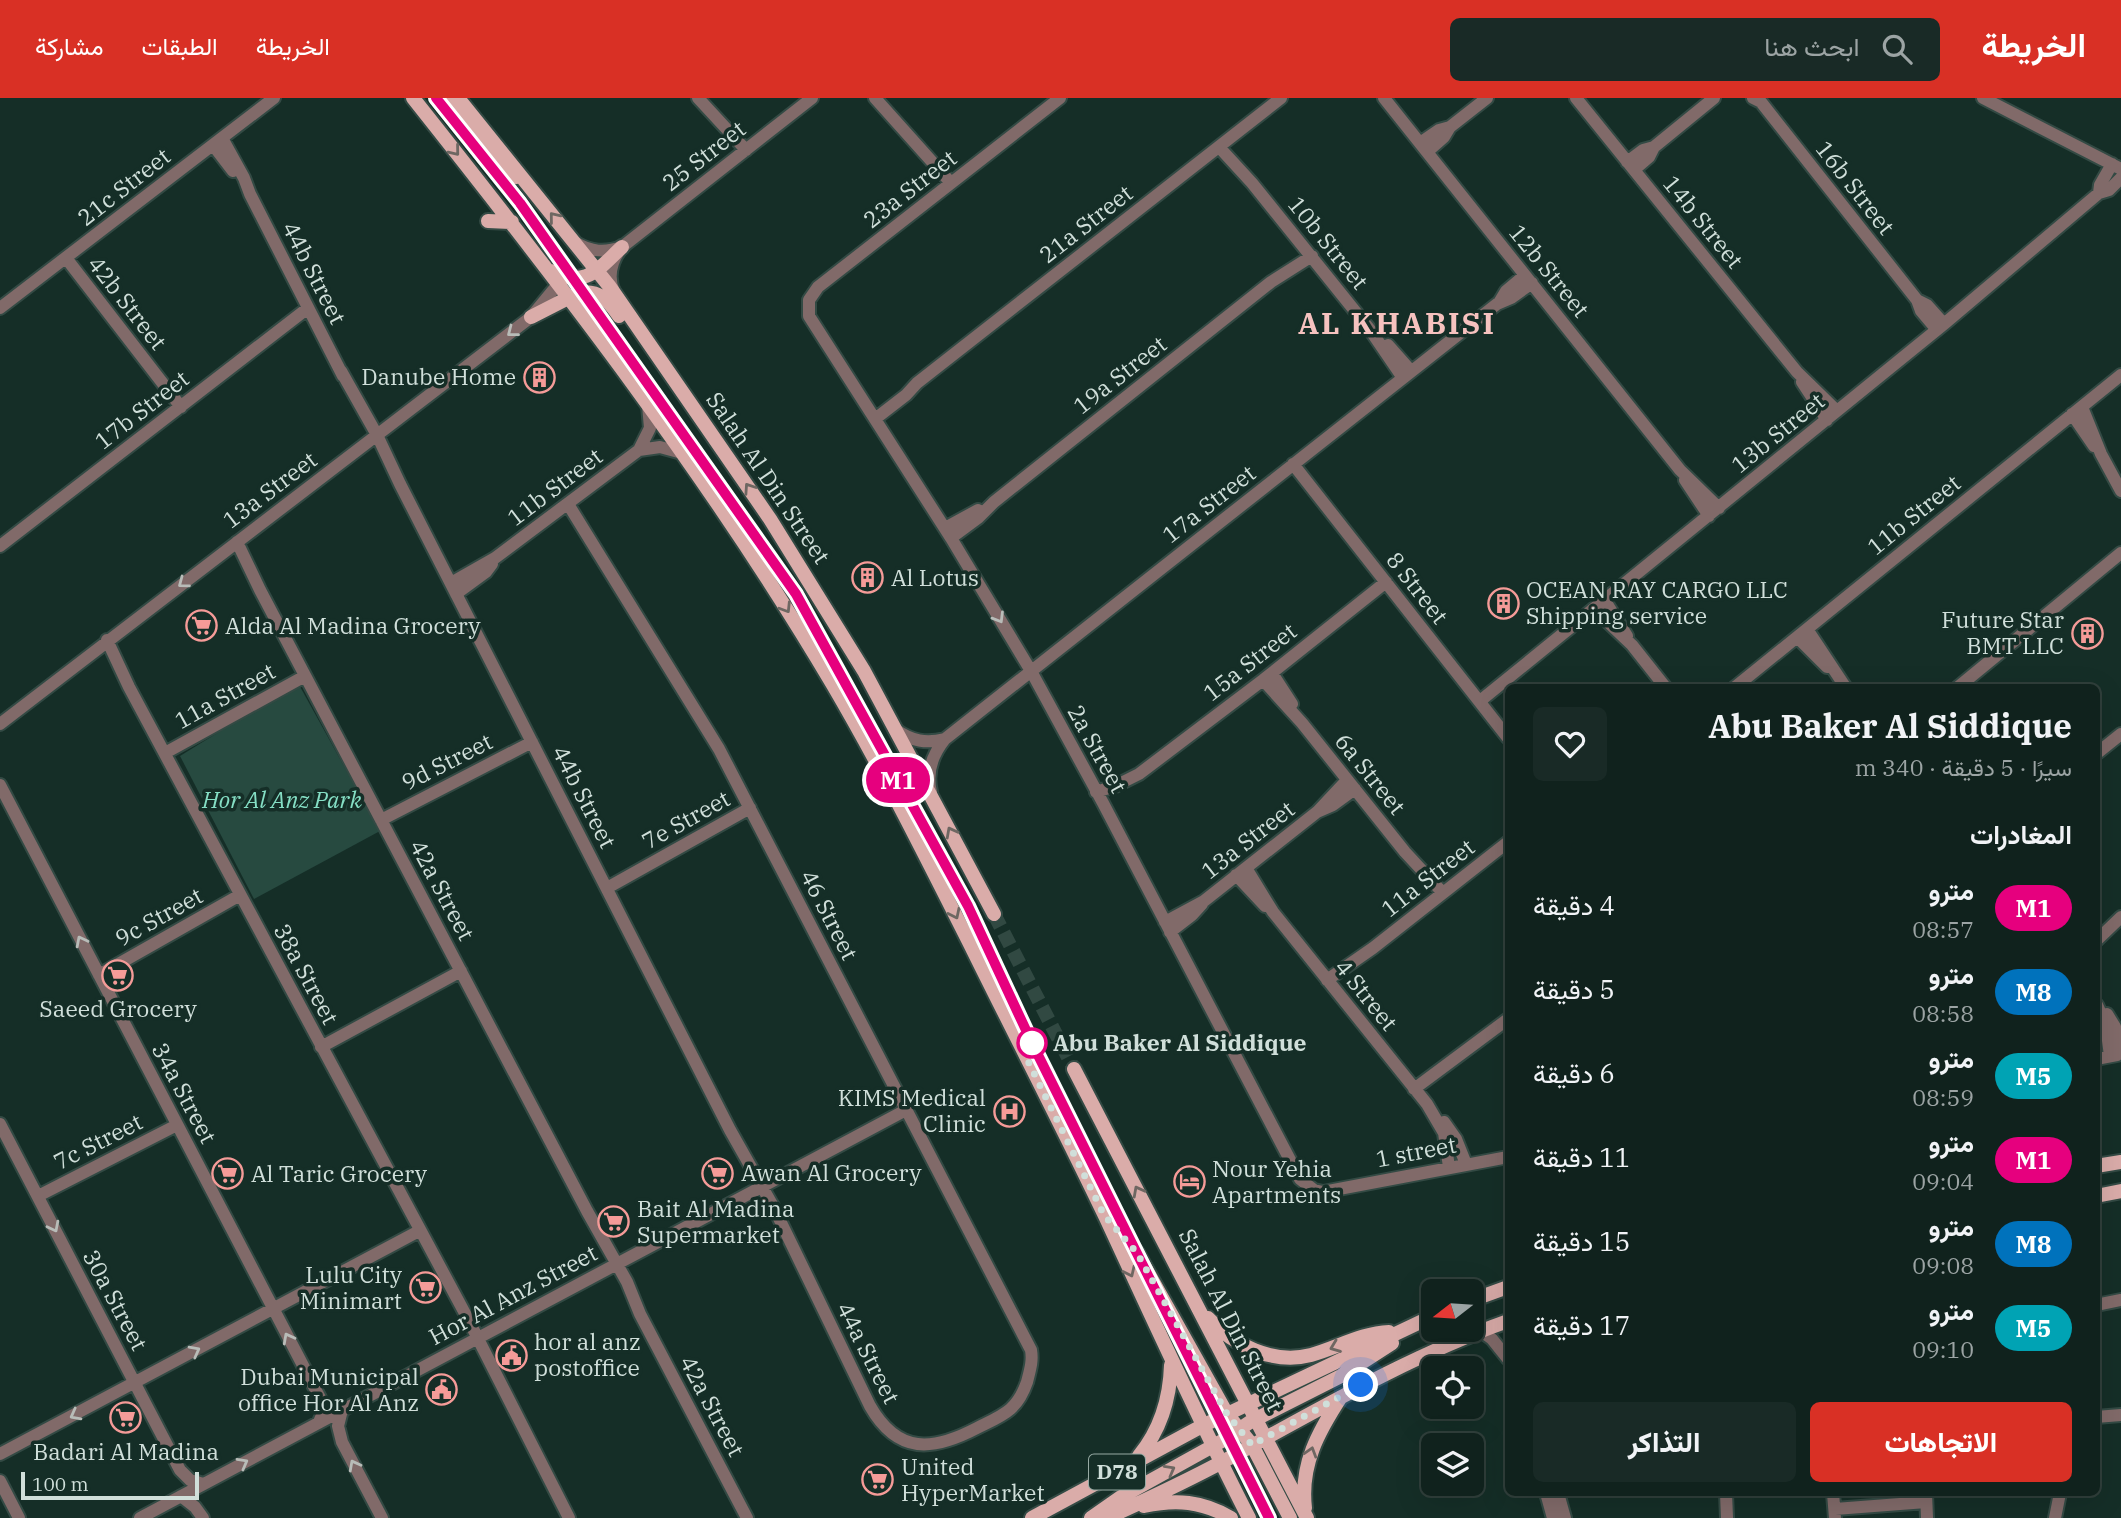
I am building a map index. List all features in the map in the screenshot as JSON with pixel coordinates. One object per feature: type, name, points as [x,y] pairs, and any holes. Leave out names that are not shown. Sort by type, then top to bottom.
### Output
[{"type":"main road","points":[[413,98],[512,222],[648,404],[776,592],[869,747],[934,870],[1249,1518]]},
{"type":"main road","points":[[443,98],[492,160],[524,180]]},
{"type":"main road","name":"Salah Al Din Street","points":[[458,98],[597,270],[802,569],[864,671],[994,914]]},
{"type":"main road","points":[[488,221],[512,222]]},
{"type":"main road","points":[[554,277],[584,278],[622,247]]},
{"type":"main road","points":[[531,317],[586,292],[594,293],[608,301],[680,404],[702,420]]},
{"type":"main road","name":"Salah Al Din Street","points":[[1074,1069],[1306,1517]]},
{"type":"main road","points":[[2100,1165],[2121,1162]]},
{"type":"main road","points":[[2100,1195],[2121,1191]]},
{"type":"main road","points":[[1104,1215],[1137,1253],[1227,1414],[1252,1445],[1290,1518]]},
{"type":"main road","points":[[1484,1296],[1505,1288]]},
{"type":"main road","points":[[1199,1308],[1227,1335],[1252,1349],[1277,1357],[1310,1355],[1366,1336],[1406,1329]]},
{"type":"main road","name":"D78","points":[[1032,1518],[1202,1426],[1421,1322]]},
{"type":"main road","name":"D78","points":[[1484,1330],[1505,1322]]},
{"type":"main road","points":[[1091,1518],[1121,1497],[1256,1419],[1341,1376],[1378,1353],[1406,1329]]},
{"type":"main road","name":"D78","points":[[1112,1516],[1221,1462],[1342,1395],[1454,1342]]},
{"type":"main road","points":[[1135,1462],[1147,1447],[1163,1417],[1169,1390],[1171,1360]]},
{"type":"main road","points":[[1306,1517],[1304,1496],[1310,1454],[1317,1435],[1342,1395]]},
{"type":"main road","points":[[1112,1516],[1154,1504],[1180,1502],[1198,1503],[1231,1518]]},
{"type":"street","name":"21c Street","points":[[0,308],[274,98]]},
{"type":"street","name":"25 Street","points":[[622,247],[812,98]]},
{"type":"street","points":[[875,98],[890,113],[947,186]]},
{"type":"street","points":[[882,98],[890,113]]},
{"type":"street","name":"23a Street","points":[[813,323],[808,308],[813,293],[1060,98]]},
{"type":"street","name":"21a Street","points":[[872,415],[917,383],[1281,98]]},
{"type":"street","name":"12b Street","points":[[1384,98],[1714,512]]},
{"type":"street","points":[[1423,148],[1439,130],[1450,127],[1487,98]]},
{"type":"street","name":"14b Street","points":[[1576,98],[1832,416]]},
{"type":"street","points":[[1630,166],[1648,157],[1654,147],[1714,98]]},
{"type":"street","points":[[1983,98],[2116,167]]},
{"type":"street","name":"16b Street","points":[[1758,99],[1917,300],[1927,305],[1940,327]]},
{"type":"street","points":[[702,103],[742,153]]},
{"type":"street","name":"44b Street","points":[[218,141],[250,194],[400,484],[759,1188]]},
{"type":"street","name":"10b Street","points":[[1223,144],[1407,374]]},
{"type":"street","name":"13b Street","points":[[2099,193],[2100,186],[2116,167]]},
{"type":"street","name":"13b Street","points":[[1480,701],[1832,416],[2099,193],[2109,190],[2121,178]]},
{"type":"street","points":[[575,242],[593,251],[622,247]]},
{"type":"street","points":[[615,295],[611,270],[622,247]]},
{"type":"street","name":"19a Street","points":[[948,533],[994,502],[1308,252]]},
{"type":"street","name":"42b Street","points":[[66,258],[181,407]]},
{"type":"street","name":"13a Street","points":[[0,724],[531,317],[554,277]]},
{"type":"street","name":"17a Street","points":[[932,796],[929,784],[932,760],[945,739],[1500,302],[1506,291],[1529,279]]},
{"type":"street","name":"17b Street","points":[[0,546],[308,308]]},
{"type":"street","name":"2a Street","points":[[813,323],[948,533],[1031,671],[1100,797],[1300,1180],[1314,1190],[1332,1191]]},
{"type":"street","name":"11b Street","points":[[1739,684],[2121,375]]},
{"type":"street","points":[[639,450],[650,428],[648,404]]},
{"type":"street","points":[[2077,410],[2121,491]]},
{"type":"street","points":[[639,450],[660,447],[682,453]]},
{"type":"street","name":"11b Street","points":[[453,588],[639,450]]},
{"type":"street","name":"8 Street","points":[[1293,464],[1505,733]]},
{"type":"street","name":"46 Street","points":[[568,503],[702,720],[750,808],[1028,1343],[1032,1357]]},
{"type":"street","name":"42a Street","points":[[234,544],[747,1518]]},
{"type":"street","points":[[1962,684],[2105,569],[2121,553]]},
{"type":"street","points":[[2105,569],[2121,562]]},
{"type":"street","name":"15a Street","points":[[1100,797],[1124,790],[1139,774],[1386,582]]},
{"type":"street","points":[[1600,606],[1663,684]]},
{"type":"street","points":[[1802,633],[1843,684]]},
{"type":"street","name":"38a Street","points":[[105,642],[569,1518]]},
{"type":"street","name":"11a Street","points":[[165,753],[305,676]]},
{"type":"street","name":"6a Street","points":[[1267,677],[1439,896]]},
{"type":"street","points":[[896,730],[914,740],[924,742],[945,739]]},
{"type":"street","points":[[2100,751],[2121,734]]},
{"type":"street","name":"9d Street","points":[[381,820],[532,742]]},
{"type":"street","name":"13a Street","points":[[1167,927],[1204,901],[1351,784]]},
{"type":"street","name":"34a Street","points":[[0,785],[321,1400],[322,1415],[319,1422]]},
{"type":"street","name":"7e Street","points":[[607,888],[750,808]]},
{"type":"street","name":"11a Street","points":[[1331,984],[1505,844]]},
{"type":"street","name":"4 Street","points":[[1241,872],[1256,898],[1273,912],[1420,1096],[1452,1132],[1466,1164]]},
{"type":"street","name":"9c Street","points":[[99,975],[240,895]]},
{"type":"street","points":[[2101,932],[2121,917]]},
{"type":"street","points":[[321,1047],[461,971]]},
{"type":"street","points":[[2100,1008],[2111,1021],[2121,1048]]},
{"type":"street","points":[[2100,1011],[2106,1024],[2109,1056]]},
{"type":"street","points":[[1420,1096],[1454,1061],[1505,1021]]},
{"type":"street","name":"4 Street","points":[[1420,1096],[1444,1133],[1449,1167]]},
{"type":"street","name":"Hor Al Anz Street","points":[[140,1518],[906,1110]]},
{"type":"street","name":"30a Street","points":[[0,1124],[180,1470],[190,1480],[203,1484]]},
{"type":"street","name":"7c Street","points":[[38,1196],[177,1125]]},
{"type":"street","name":"1 street","points":[[1332,1191],[1505,1158]]},
{"type":"street","name":"44a Street","points":[[759,1188],[870,1406],[882,1424],[900,1438],[913,1443],[943,1444],[1008,1412],[1015,1407],[1023,1392],[1032,1357]]},
{"type":"street","points":[[0,1454],[419,1231]]},
{"type":"street","points":[[2100,1304],[2121,1300]]},
{"type":"street","points":[[1484,1333],[1505,1355]]},
{"type":"street","points":[[342,1410],[338,1426],[342,1442],[382,1518]]},
{"type":"street","points":[[2100,1417],[2121,1415]]},
{"type":"street","points":[[0,1481],[19,1517]]},
{"type":"street","points":[[181,1496],[195,1507],[203,1518]]},
{"type":"street","points":[[1547,1496],[1553,1518]]},
{"type":"street","points":[[1559,1496],[1565,1518]]},
{"type":"street","points":[[1726,1496],[1727,1518]]},
{"type":"street","points":[[1833,1496],[1835,1514],[1926,1497],[1927,1518]]},
{"type":"green space","name":"Hor Al Anz Park","points":[[298,683],[380,831],[254,899],[180,756]]},
{"type":"tunnel","points":[[994,914],[1074,1069]]},
{"type":"railway","points":[[436,98],[520,203],[796,594],[968,907],[1032,1043],[1269,1518]]},
{"type":"metro line","name":"M1","points":[[436,98],[520,203],[796,594],[968,906],[1032,1043],[1269,1518]]},
{"type":"place","name":"Danube Home","points":[[539,377]]},
{"type":"place","name":"Al Lotus","points":[[868,578]]},
{"type":"place","name":"OCEAN RAY CARGO LLC Shipping service","points":[[1503,603]]},
{"type":"place","name":"Alda Al Madina Grocery","points":[[202,626]]},
{"type":"place","name":"Future Star BMT LLC","points":[[2087,633]]},
{"type":"place","name":"Saeed Grocery","points":[[118,975]]},
{"type":"place","name":"Abu Baker Al Siddique","points":[[1032,1043]]},
{"type":"place","name":"KIMS Medical Clinic","points":[[1009,1111]]},
{"type":"place","name":"Awan Al Grocery","points":[[718,1173]]},
{"type":"place","name":"Al Taric Grocery","points":[[228,1174]]},
{"type":"place","name":"Nour Yehia Apartments","points":[[1189,1182]]},
{"type":"place","name":"Bait Al Madina Supermarket","points":[[614,1222]]},
{"type":"place","name":"Lulu City Minimart","points":[[425,1288]]},
{"type":"place","name":"hor al anz postoffice","points":[[511,1355]]},
{"type":"place","name":"Dubai Municipal office Hor Al Anz","points":[[442,1390]]},
{"type":"place","name":"Badari Al Madina","points":[[126,1418]]},
{"type":"place","name":"United HyperMarket","points":[[878,1480]]},
{"type":"district","name":"AL KHABISI","points":[[1397,324]]},
{"type":"route","points":[[1032,1043],[1023,1051],[1104,1215],[1137,1253],[1227,1414],[1252,1445],[1361,1385]]}]
